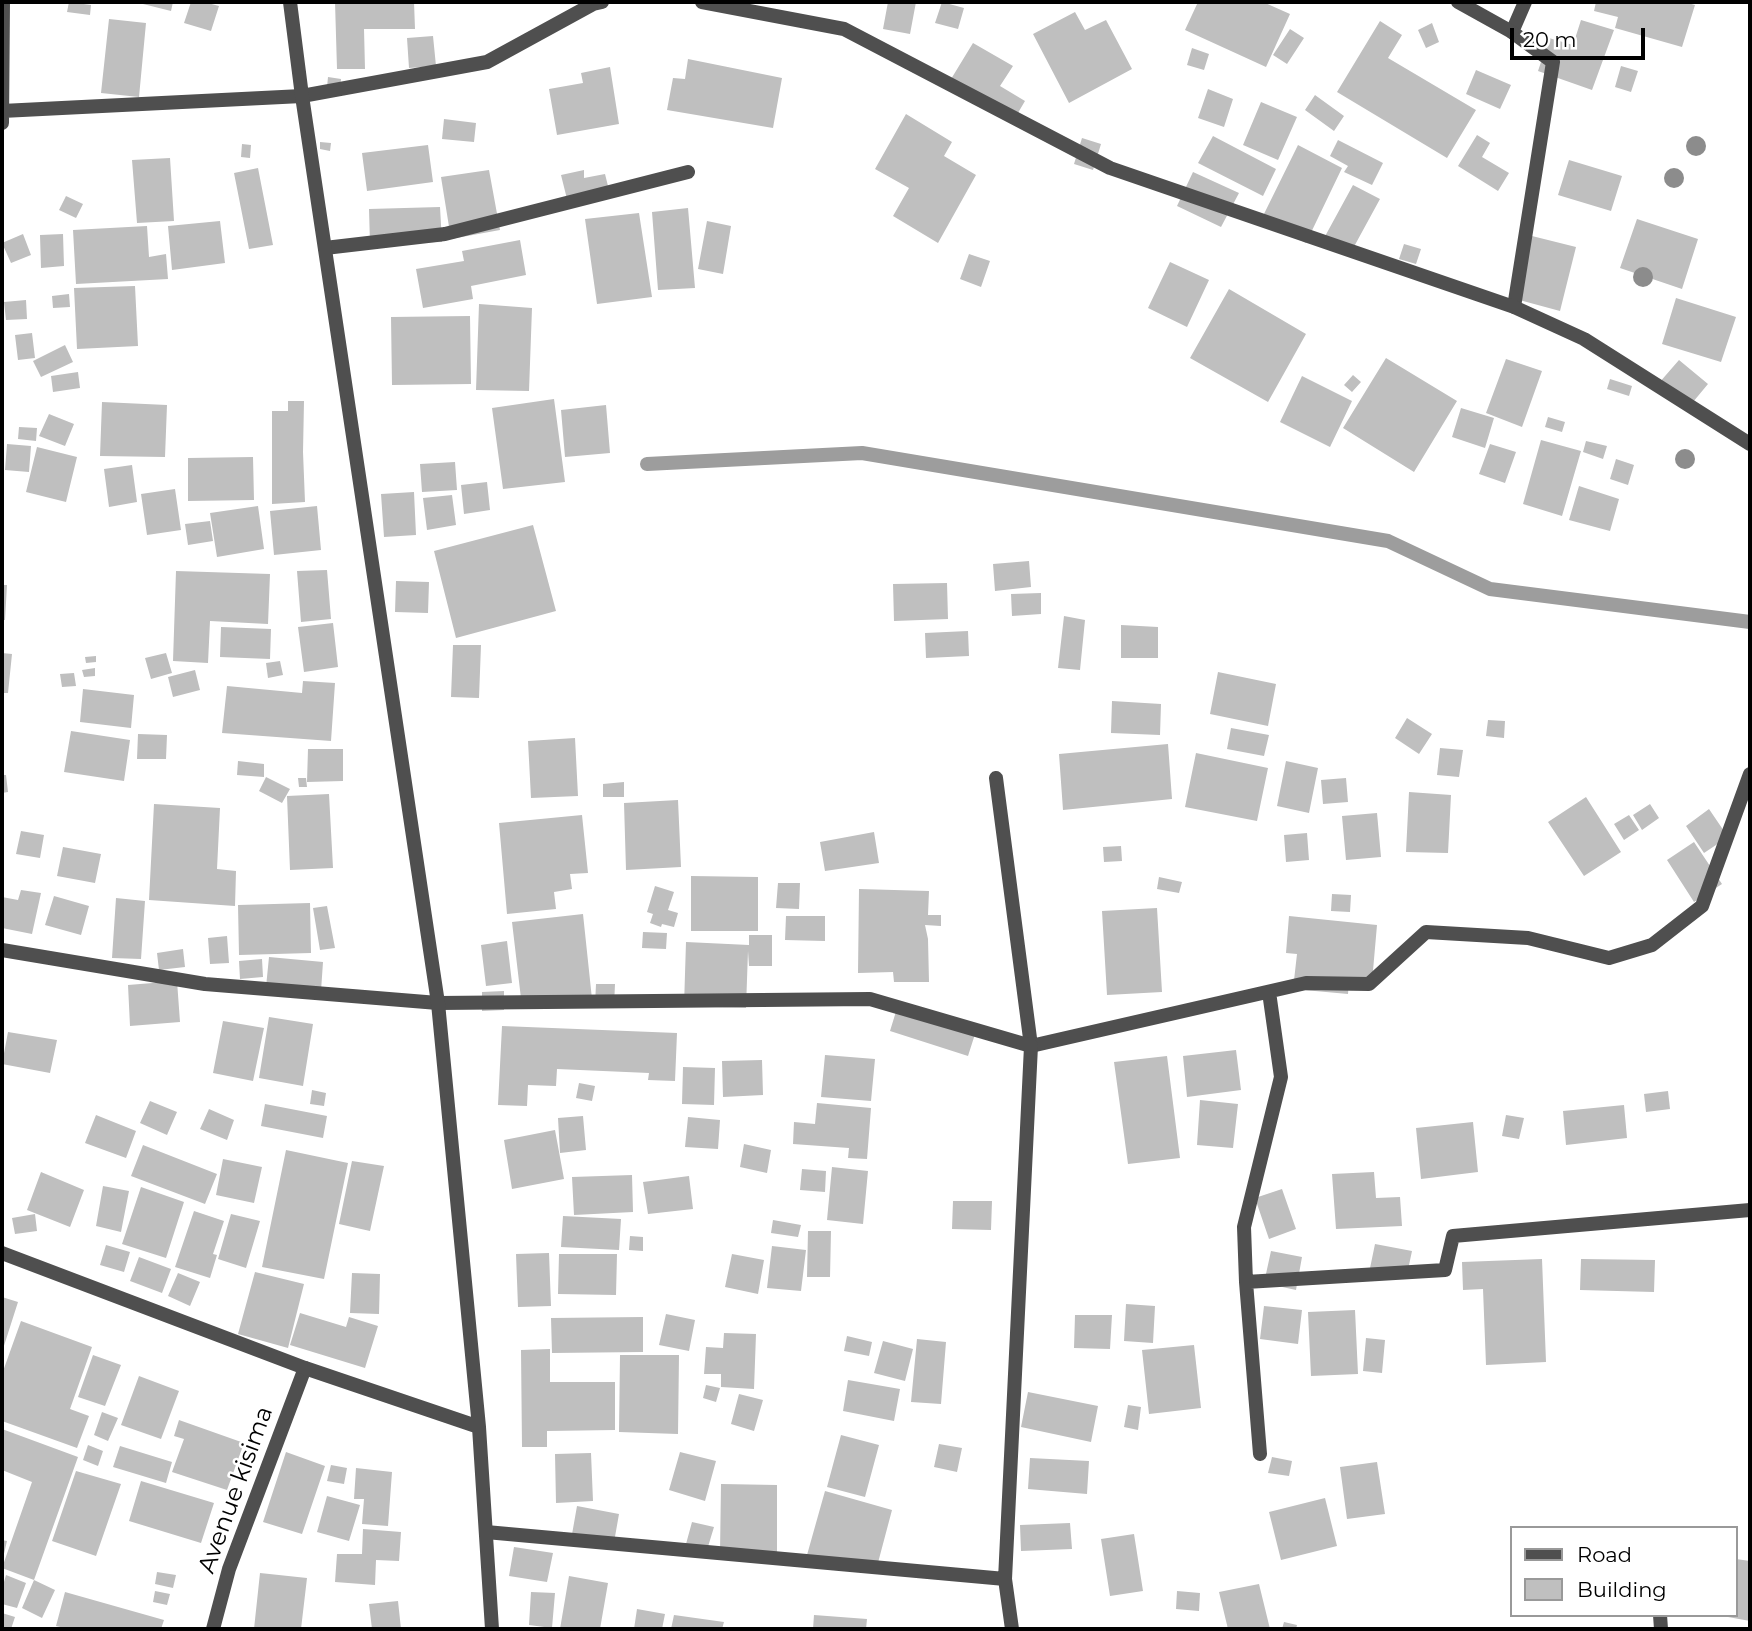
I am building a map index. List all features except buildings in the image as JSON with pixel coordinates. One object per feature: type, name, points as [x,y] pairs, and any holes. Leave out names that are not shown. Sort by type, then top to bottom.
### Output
[{"type":"street","points":[[2,122],[3,2]]},
{"type":"street","points":[[290,2],[438,1003],[479,1427],[492,1629]]},
{"type":"street","points":[[2,111],[302,96],[488,62],[593,4],[602,2]]},
{"type":"street","points":[[702,2],[844,29],[1110,168],[1514,307],[1584,339],[1750,444]]},
{"type":"street","points":[[1458,2],[1512,32],[1553,62],[1514,307]]},
{"type":"street","points":[[1512,32],[1525,2]]},
{"type":"street","points":[[325,248],[445,234],[688,172]]},
{"type":"street","points":[[2,950],[205,984],[438,1003],[870,999],[1031,1046],[1306,983],[1370,984],[1426,932],[1528,939],[1609,958],[1652,945],[1702,906],[1750,774]]},
{"type":"street","points":[[996,778],[1031,1046],[1005,1579],[1012,1629]]},
{"type":"street","points":[[1260,1454],[1244,1227],[1281,1077],[1269,992]]},
{"type":"street","points":[[1246,1282],[1445,1270],[1453,1236],[1750,1210]]},
{"type":"street","points":[[2,1253],[305,1368],[479,1427]]},
{"type":"street","name":"Avenue kisima","points":[[213,1629],[229,1569],[305,1368]]},
{"type":"street","points":[[486,1532],[1005,1579]]},
{"type":"waterway","points":[[647,464],[862,453],[1388,541],[1490,589],[1750,622]]}]
